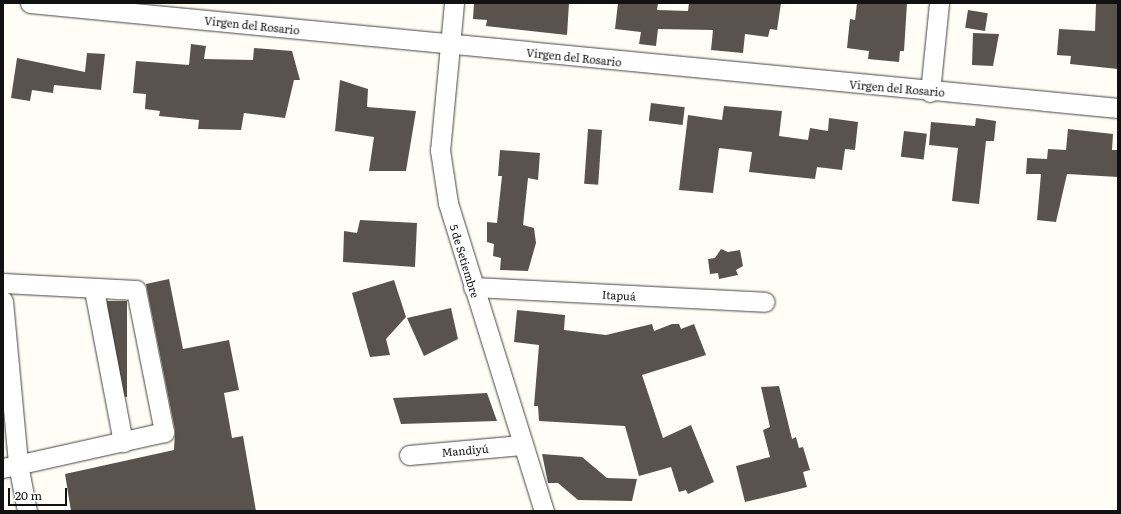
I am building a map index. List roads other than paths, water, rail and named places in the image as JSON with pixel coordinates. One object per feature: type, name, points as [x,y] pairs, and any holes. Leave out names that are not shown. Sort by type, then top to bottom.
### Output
[{"type":"street","name":"Virgen del Rosario","points":[[30,3],[100,7],[450,45],[930,92],[1118,108]]},
{"type":"street","name":"5 de Setiembre","points":[[454,3],[440,150],[448,203],[522,445],[544,511]]},
{"type":"street","points":[[930,92],[939,3]]},
{"type":"street","points":[[3,283],[94,290],[136,290],[164,432],[10,466]]},
{"type":"street","name":"Itapuá","points":[[473,287],[765,302]]},
{"type":"street","points":[[94,290],[123,442]]},
{"type":"street","points":[[3,301],[10,466],[27,511]]},
{"type":"street","name":"Mandiyú","points":[[409,455],[522,445]]}]
